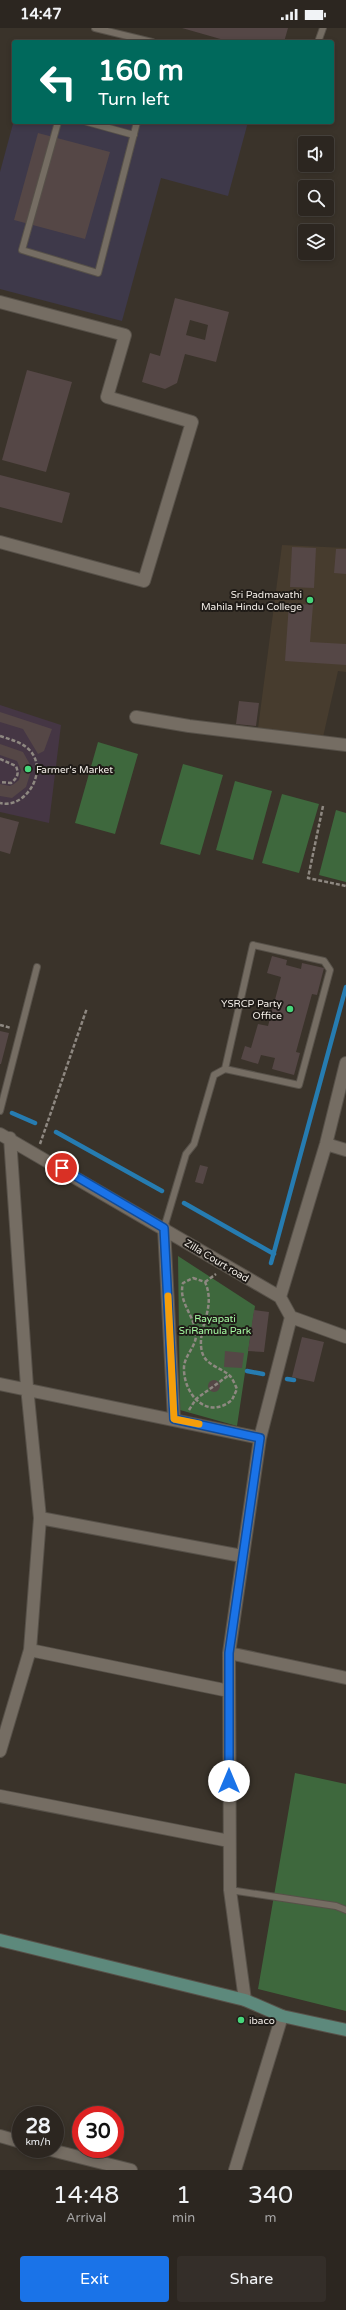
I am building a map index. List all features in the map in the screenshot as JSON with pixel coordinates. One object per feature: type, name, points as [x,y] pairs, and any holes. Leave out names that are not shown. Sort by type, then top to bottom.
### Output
[{"type":"main road","points":[[0,1940],[245,2000],[282,2016],[346,2030]]},
{"type":"street","points":[[0,302],[125,335],[107,397],[192,422],[144,581],[0,542]]},
{"type":"street","points":[[136,717],[189,726],[346,745]]},
{"type":"street","points":[[346,1063],[326,1144],[280,1297],[291,1317],[346,1337]]},
{"type":"street","points":[[0,1751],[30,1650],[40,1518],[5,1136]]},
{"type":"street","name":"Zilla Court road","points":[[5,1136],[280,1297]]},
{"type":"street","points":[[326,1144],[346,1150]]},
{"type":"street","points":[[164,1228],[174,1419]]},
{"type":"street","points":[[245,2000],[230,1890],[229,1653],[260,1438],[291,1317]]},
{"type":"street","points":[[0,1384],[27,1388],[260,1438]]},
{"type":"street","points":[[40,1518],[242,1556]]},
{"type":"street","points":[[30,1650],[229,1691]]},
{"type":"street","points":[[229,1653],[346,1678]]},
{"type":"street","points":[[0,1796],[229,1841]]},
{"type":"street","points":[[235,2170],[282,2016]]},
{"type":"street","points":[[0,2136],[12,2139]]},
{"type":"street","points":[[64,2153],[131,2170]]},
{"type":"lane","points":[[95,28],[144,40]]},
{"type":"lane","points":[[319,40],[323,28]]},
{"type":"lane","points":[[57,124],[22,250],[98,273],[137,124]]},
{"type":"lane","points":[[94,124],[134,135]]},
{"type":"lane","points":[[164,1228],[186,1154],[194,1144],[214,1075],[225,1069],[299,1085],[330,970],[324,962],[253,945],[225,1069]]},
{"type":"lane","points":[[0,1111],[38,967]]},
{"type":"lane","points":[[230,1890],[336,1906],[346,1910]]},
{"type":"path","points":[[0,736],[22,744],[33,754],[37,766],[33,783],[28,795],[16,803],[0,803]]},
{"type":"path","points":[[0,759],[16,766],[18,772],[17,778],[11,783],[0,782]]},
{"type":"path","points":[[323,806],[308,878],[346,886]]},
{"type":"path","points":[[36,1154],[87,1008]]},
{"type":"path","points":[[187,1279],[198,1279],[205,1282],[209,1290],[209,1310],[201,1338],[203,1354],[212,1365],[229,1375],[237,1389],[232,1400],[227,1404],[209,1408],[196,1399],[184,1372],[186,1359],[194,1346],[196,1334],[183,1301],[181,1289],[182,1283],[187,1279]]},
{"type":"path","points":[[196,1399],[229,1375]]},
{"type":"shaded area","points":[[13,124],[247,124],[228,196],[161,178],[122,321],[0,289],[0,172]]},
{"type":"shaded area","name":"Sri Padmavathi Mahila Hindu College","points":[[282,545],[346,548],[346,672],[338,671],[323,737],[258,728]]},
{"type":"shaded area","name":"Farmer's Market","points":[[0,705],[61,725],[49,823],[0,812]]},
{"type":"green space","points":[[98,742],[138,754],[115,834],[75,823]]},
{"type":"green space","points":[[183,764],[223,775],[200,855],[160,844]]},
{"type":"green space","points":[[235,781],[272,791],[253,860],[216,850]]},
{"type":"green space","points":[[282,794],[319,804],[299,873],[262,863]]},
{"type":"green space","points":[[336,810],[346,813],[346,882],[319,875]]},
{"type":"green space","name":"Rayapati SriRamula Park","points":[[178,1256],[255,1306],[237,1426],[180,1410]]},
{"type":"green space","points":[[295,1773],[346,1784],[346,2011],[258,1989]]},
{"type":"building","points":[[182,28],[288,28],[285,40],[224,40]]},
{"type":"building","points":[[38,133],[110,152],[85,239],[14,220]]},
{"type":"building","points":[[175,298],[229,312],[216,362],[185,354],[177,383],[165,389],[142,382],[150,353],[160,356]],"holes":[[[190,320],[208,325],[205,340],[186,335]]]},
{"type":"building","points":[[27,370],[72,382],[46,472],[2,460]]},
{"type":"building","points":[[0,475],[70,493],[62,523],[0,507]]},
{"type":"building","points":[[292,547],[316,548],[314,588],[290,587]]},
{"type":"building","points":[[336,549],[346,549],[346,574],[334,573]]},
{"type":"building","points":[[289,603],[313,605],[310,642],[346,644],[346,665],[285,661]]},
{"type":"building","points":[[239,701],[259,703],[256,726],[236,724]]},
{"type":"building","points":[[0,712],[52,729],[44,751],[38,754],[23,729],[0,722]]},
{"type":"building","points":[[0,744],[23,752],[32,768],[26,787],[12,798],[0,796],[0,784],[10,786],[14,784],[19,780],[21,770],[17,761],[0,755]]},
{"type":"building","points":[[0,817],[19,822],[10,854],[0,851]]},
{"type":"building","name":"YSRCP Party Office","points":[[272,956],[287,960],[286,965],[301,969],[302,963],[324,968],[317,995],[312,994],[296,1052],[300,1053],[294,1075],[272,1069],[275,1058],[261,1055],[258,1064],[241,1059],[245,1046],[251,1048],[258,1024],[268,1026],[281,977],[267,973]]},
{"type":"building","points":[[0,1031],[9,1033],[1,1064],[0,1064]]},
{"type":"building","points":[[200,1165],[208,1167],[203,1184],[195,1182]]},
{"type":"building","points":[[254,1310],[269,1312],[264,1352],[248,1351]]},
{"type":"building","points":[[302,1337],[324,1342],[314,1382],[292,1377]]},
{"type":"building","points":[[225,1351],[244,1353],[242,1368],[224,1367]]},
{"type":"building","points":[[212,1380],[216,1380],[220,1386],[216,1392],[212,1392],[208,1388],[208,1384]]},
{"type":"waterway","points":[[271,1263],[346,987]]},
{"type":"waterway","points":[[12,1113],[35,1123]]},
{"type":"waterway","points":[[56,1132],[162,1191]]},
{"type":"waterway","points":[[184,1203],[274,1254]]},
{"type":"waterway","points":[[247,1371],[263,1374]]},
{"type":"waterway","points":[[287,1379],[294,1380]]},
{"type":"slow traffic","points":[[168,1296],[174,1419],[199,1424]]},
{"type":"place","name":"Sri Padmavathi Mahila Hindu College","points":[[310,600]]},
{"type":"place","name":"Farmer's Market","points":[[28,769]]},
{"type":"place","name":"YSRCP Party Office","points":[[290,1009]]},
{"type":"place","name":"ibaco","points":[[241,2020]]},
{"type":"route","points":[[62,1168],[164,1228],[174,1419],[260,1438],[229,1653],[229,1781]]}]
